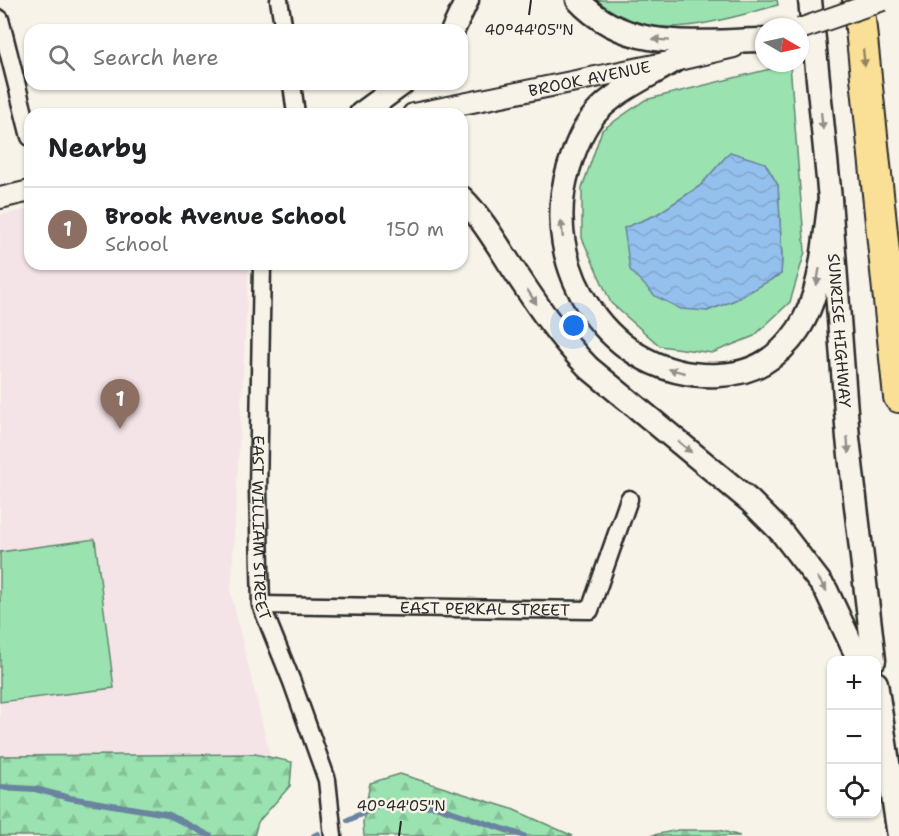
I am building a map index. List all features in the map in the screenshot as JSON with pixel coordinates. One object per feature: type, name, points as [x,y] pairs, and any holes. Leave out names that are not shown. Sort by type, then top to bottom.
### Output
[{"type":"highway","points":[[858,0],[899,398]]},
{"type":"main road","points":[[456,24],[467,0]]},
{"type":"main road","points":[[578,0],[604,22],[645,38],[662,41],[755,40]]},
{"type":"main road","name":"SUNRISE HIGHWAY","points":[[810,0],[830,198],[858,542],[873,656]]},
{"type":"main road","points":[[674,61],[615,97],[597,112],[578,144],[563,191],[562,235],[573,278],[595,317],[614,337],[649,361],[684,373],[709,376],[728,375],[760,366],[791,340],[807,314],[817,284],[830,198]]},
{"type":"main road","points":[[369,108],[394,90]]},
{"type":"main road","points":[[468,204],[572,351],[589,368],[750,501],[798,551],[826,590],[857,656]]},
{"type":"main road","points":[[879,710],[899,836]]},
{"type":"street","points":[[279,0],[283,24]]},
{"type":"street","points":[[809,26],[883,0]]},
{"type":"street","points":[[0,19],[24,113]]},
{"type":"street","name":"BROOK AVENUE","points":[[443,108],[674,61],[755,42]]},
{"type":"street","points":[[293,90],[295,108]]},
{"type":"street","points":[[0,198],[24,192]]},
{"type":"street","name":"EAST WILLIAM STREET","points":[[262,270],[258,491],[261,605],[292,682],[327,780],[333,836]]},
{"type":"street","name":"EAST PERKAL STREET","points":[[261,605],[590,610],[628,499]]},
{"type":"shaded area","points":[[24,210],[24,270],[249,270],[231,594],[274,772],[0,769],[0,215]]},
{"type":"green space","points":[[596,0],[777,0],[778,5],[698,25],[656,27],[636,24],[618,17]]},
{"type":"green space","points":[[758,72],[791,72],[805,252],[790,302],[754,336],[712,353],[660,346],[611,303],[582,238],[582,188],[602,130],[645,100]],"holes":[[[730,152],[778,185],[781,274],[735,300],[707,311],[624,228],[656,215],[700,186]]]},
{"type":"green space","points":[[95,539],[114,688],[0,702],[0,552]]},
{"type":"green space","points":[[255,754],[292,762],[290,786],[258,822],[254,836],[0,836],[0,756]]},
{"type":"green space","points":[[400,774],[512,809],[573,836],[364,836],[363,822],[370,783]]},
{"type":"green space","points":[[678,830],[719,830],[740,836],[649,836]]},
{"type":"water","points":[[730,152],[765,163],[778,185],[781,274],[735,300],[707,311],[681,309],[655,296],[630,270],[624,228],[656,215],[700,186]]},
{"type":"waterway","points":[[0,787],[35,789],[70,798],[167,814],[210,836]]},
{"type":"waterway","points":[[348,820],[383,804],[435,806],[524,836]]},
{"type":"waterway","points":[[314,836],[318,834]]},
{"type":"place","name":"Brook Avenue School","points":[[120,429]]}]
